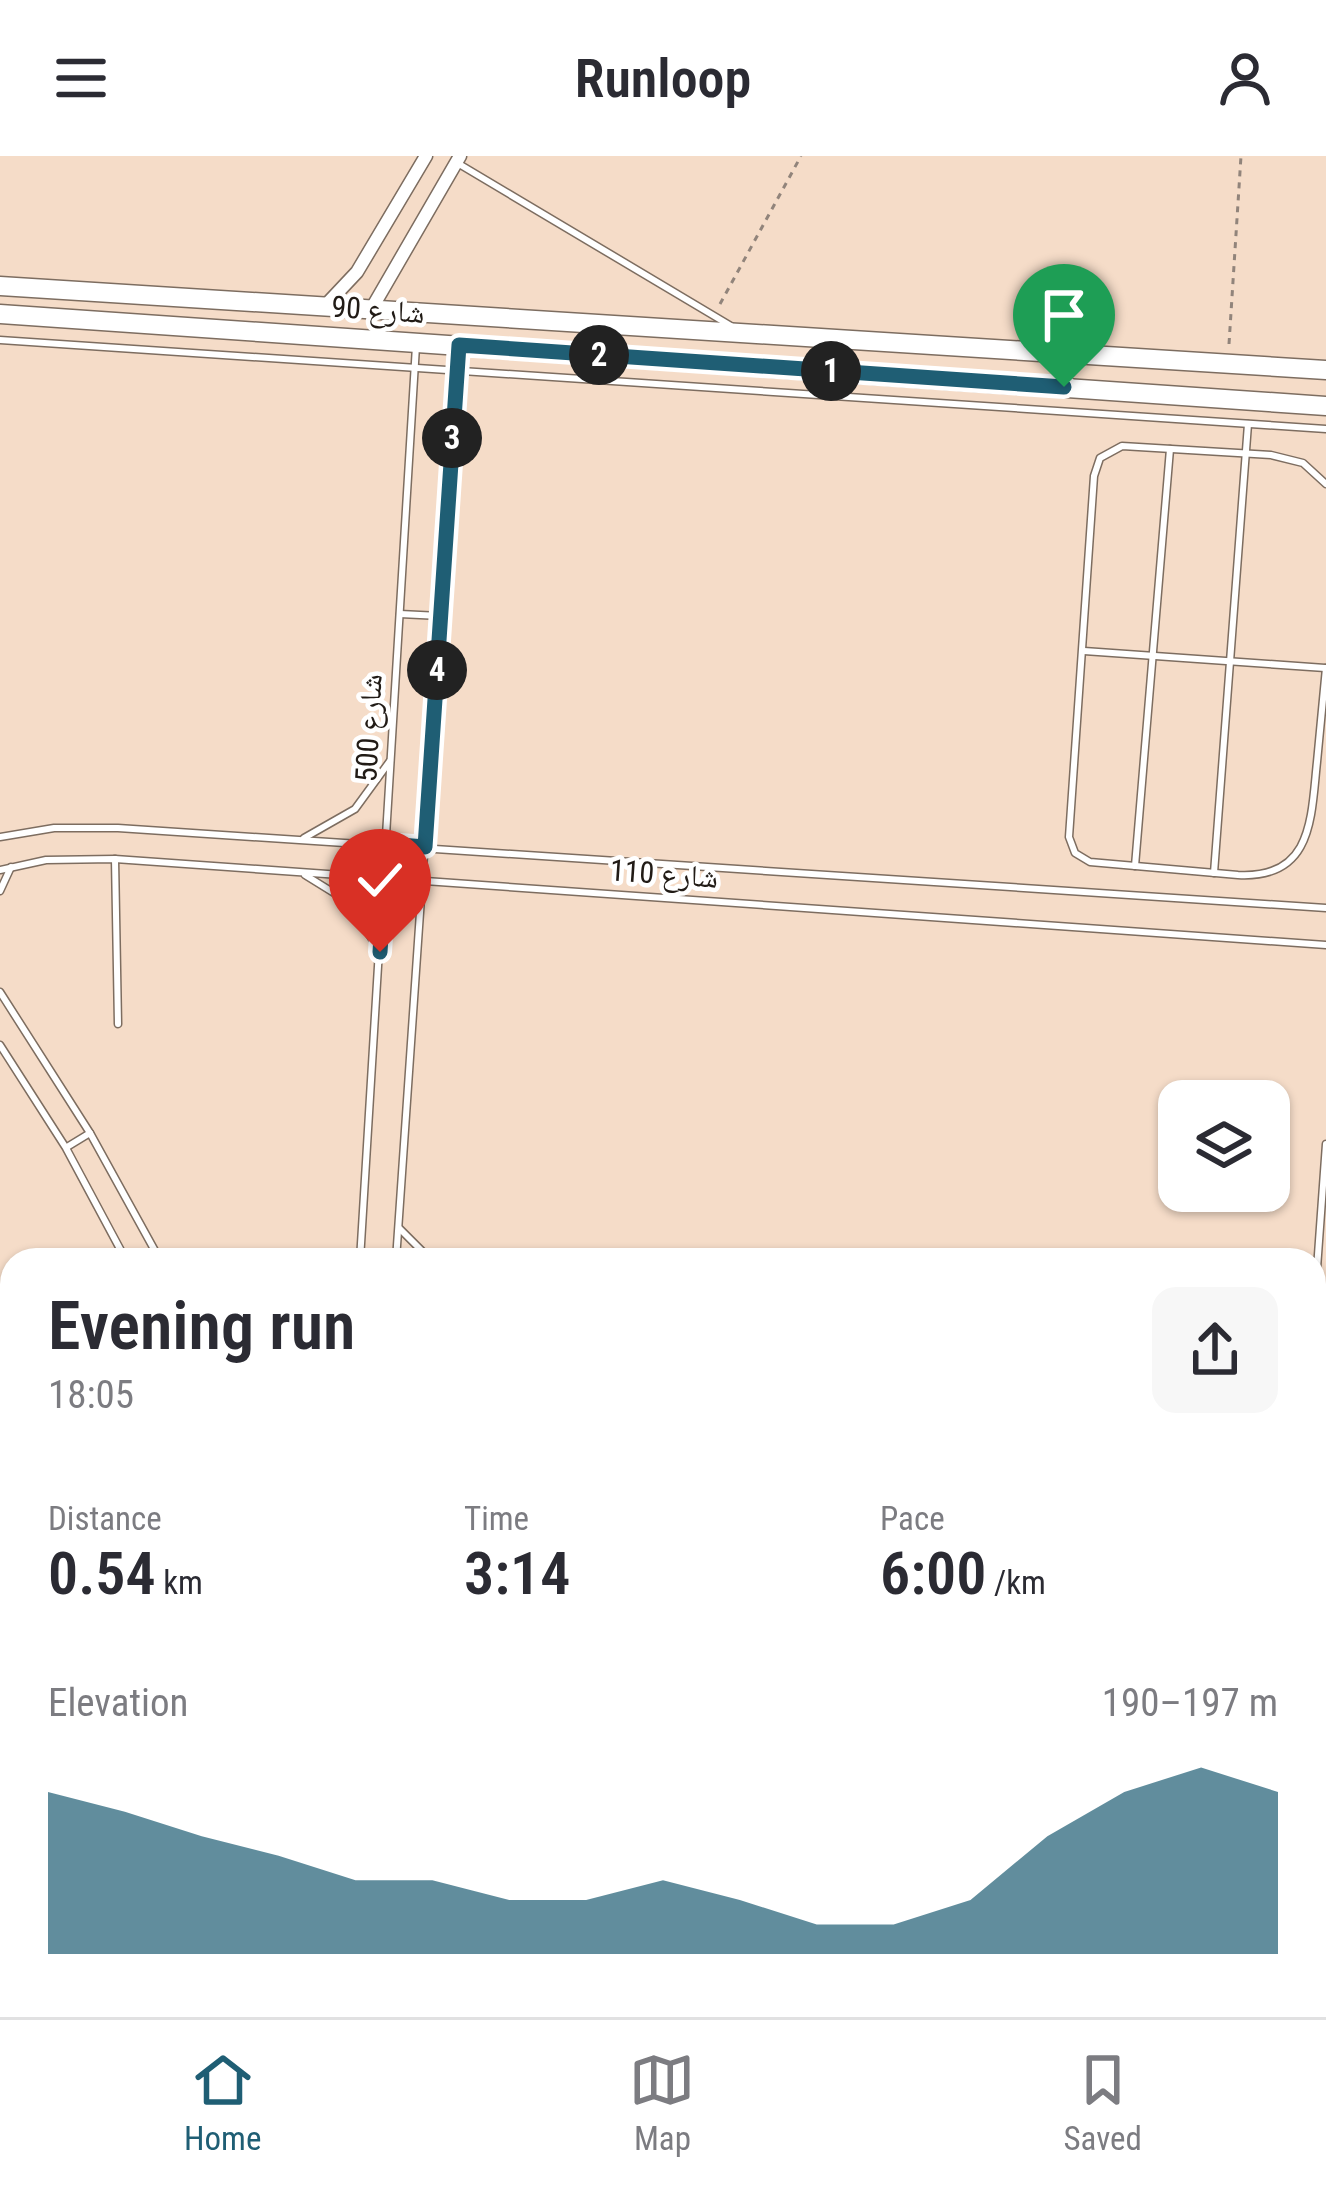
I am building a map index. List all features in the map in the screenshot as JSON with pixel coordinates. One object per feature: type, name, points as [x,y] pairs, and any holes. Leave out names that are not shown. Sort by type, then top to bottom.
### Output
[{"type":"street","points":[[325,306],[357,272],[426,156]]},
{"type":"street","points":[[372,308],[458,159]]},
{"type":"street","name":"شارع 90","points":[[0,286],[1326,370]]},
{"type":"street","name":"شارع 90","points":[[0,314],[1326,406]]},
{"type":"lane","points":[[458,159],[740,331]]},
{"type":"lane","points":[[0,340],[1326,429]]},
{"type":"lane","name":"شارع 500","points":[[361,1248],[416,343]]},
{"type":"lane","points":[[397,1248],[459,345]]},
{"type":"lane","points":[[1214,873],[1248,424]]},
{"type":"lane","points":[[1084,651],[1326,668],[1310,828],[1295,856],[1269,872],[1214,873],[1084,860],[1070,842],[1097,464],[1116,447],[1245,454],[1303,463],[1326,484]]},
{"type":"lane","points":[[1135,866],[1170,448]]},
{"type":"lane","points":[[400,614],[440,616]]},
{"type":"lane","points":[[301,839],[356,809],[392,758]]},
{"type":"lane","name":"شارع 110","points":[[0,837],[86,827],[1326,908]]},
{"type":"lane","name":"شارع 110","points":[[0,870],[46,860],[115,860],[1326,945]]},
{"type":"lane","points":[[115,860],[118,1024]]},
{"type":"lane","points":[[0,891],[12,866]]},
{"type":"lane","points":[[296,872],[347,901],[380,952]]},
{"type":"lane","points":[[0,992],[90,1133],[153,1248]]},
{"type":"lane","points":[[0,1046],[66,1148],[120,1248]]},
{"type":"lane","points":[[66,1148],[90,1133]]},
{"type":"lane","points":[[1318,1248],[1326,1144]]},
{"type":"lane","points":[[399,1226],[420,1248]]},
{"type":"path","points":[[714,316],[801,156]]},
{"type":"path","points":[[1228,364],[1240,156]]},
{"type":"shaded area","points":[[0,156],[1326,156],[1326,1248],[0,1248]]},
{"type":"route","points":[[380,952],[387,844],[425,847],[459,345],[1064,387]]}]
